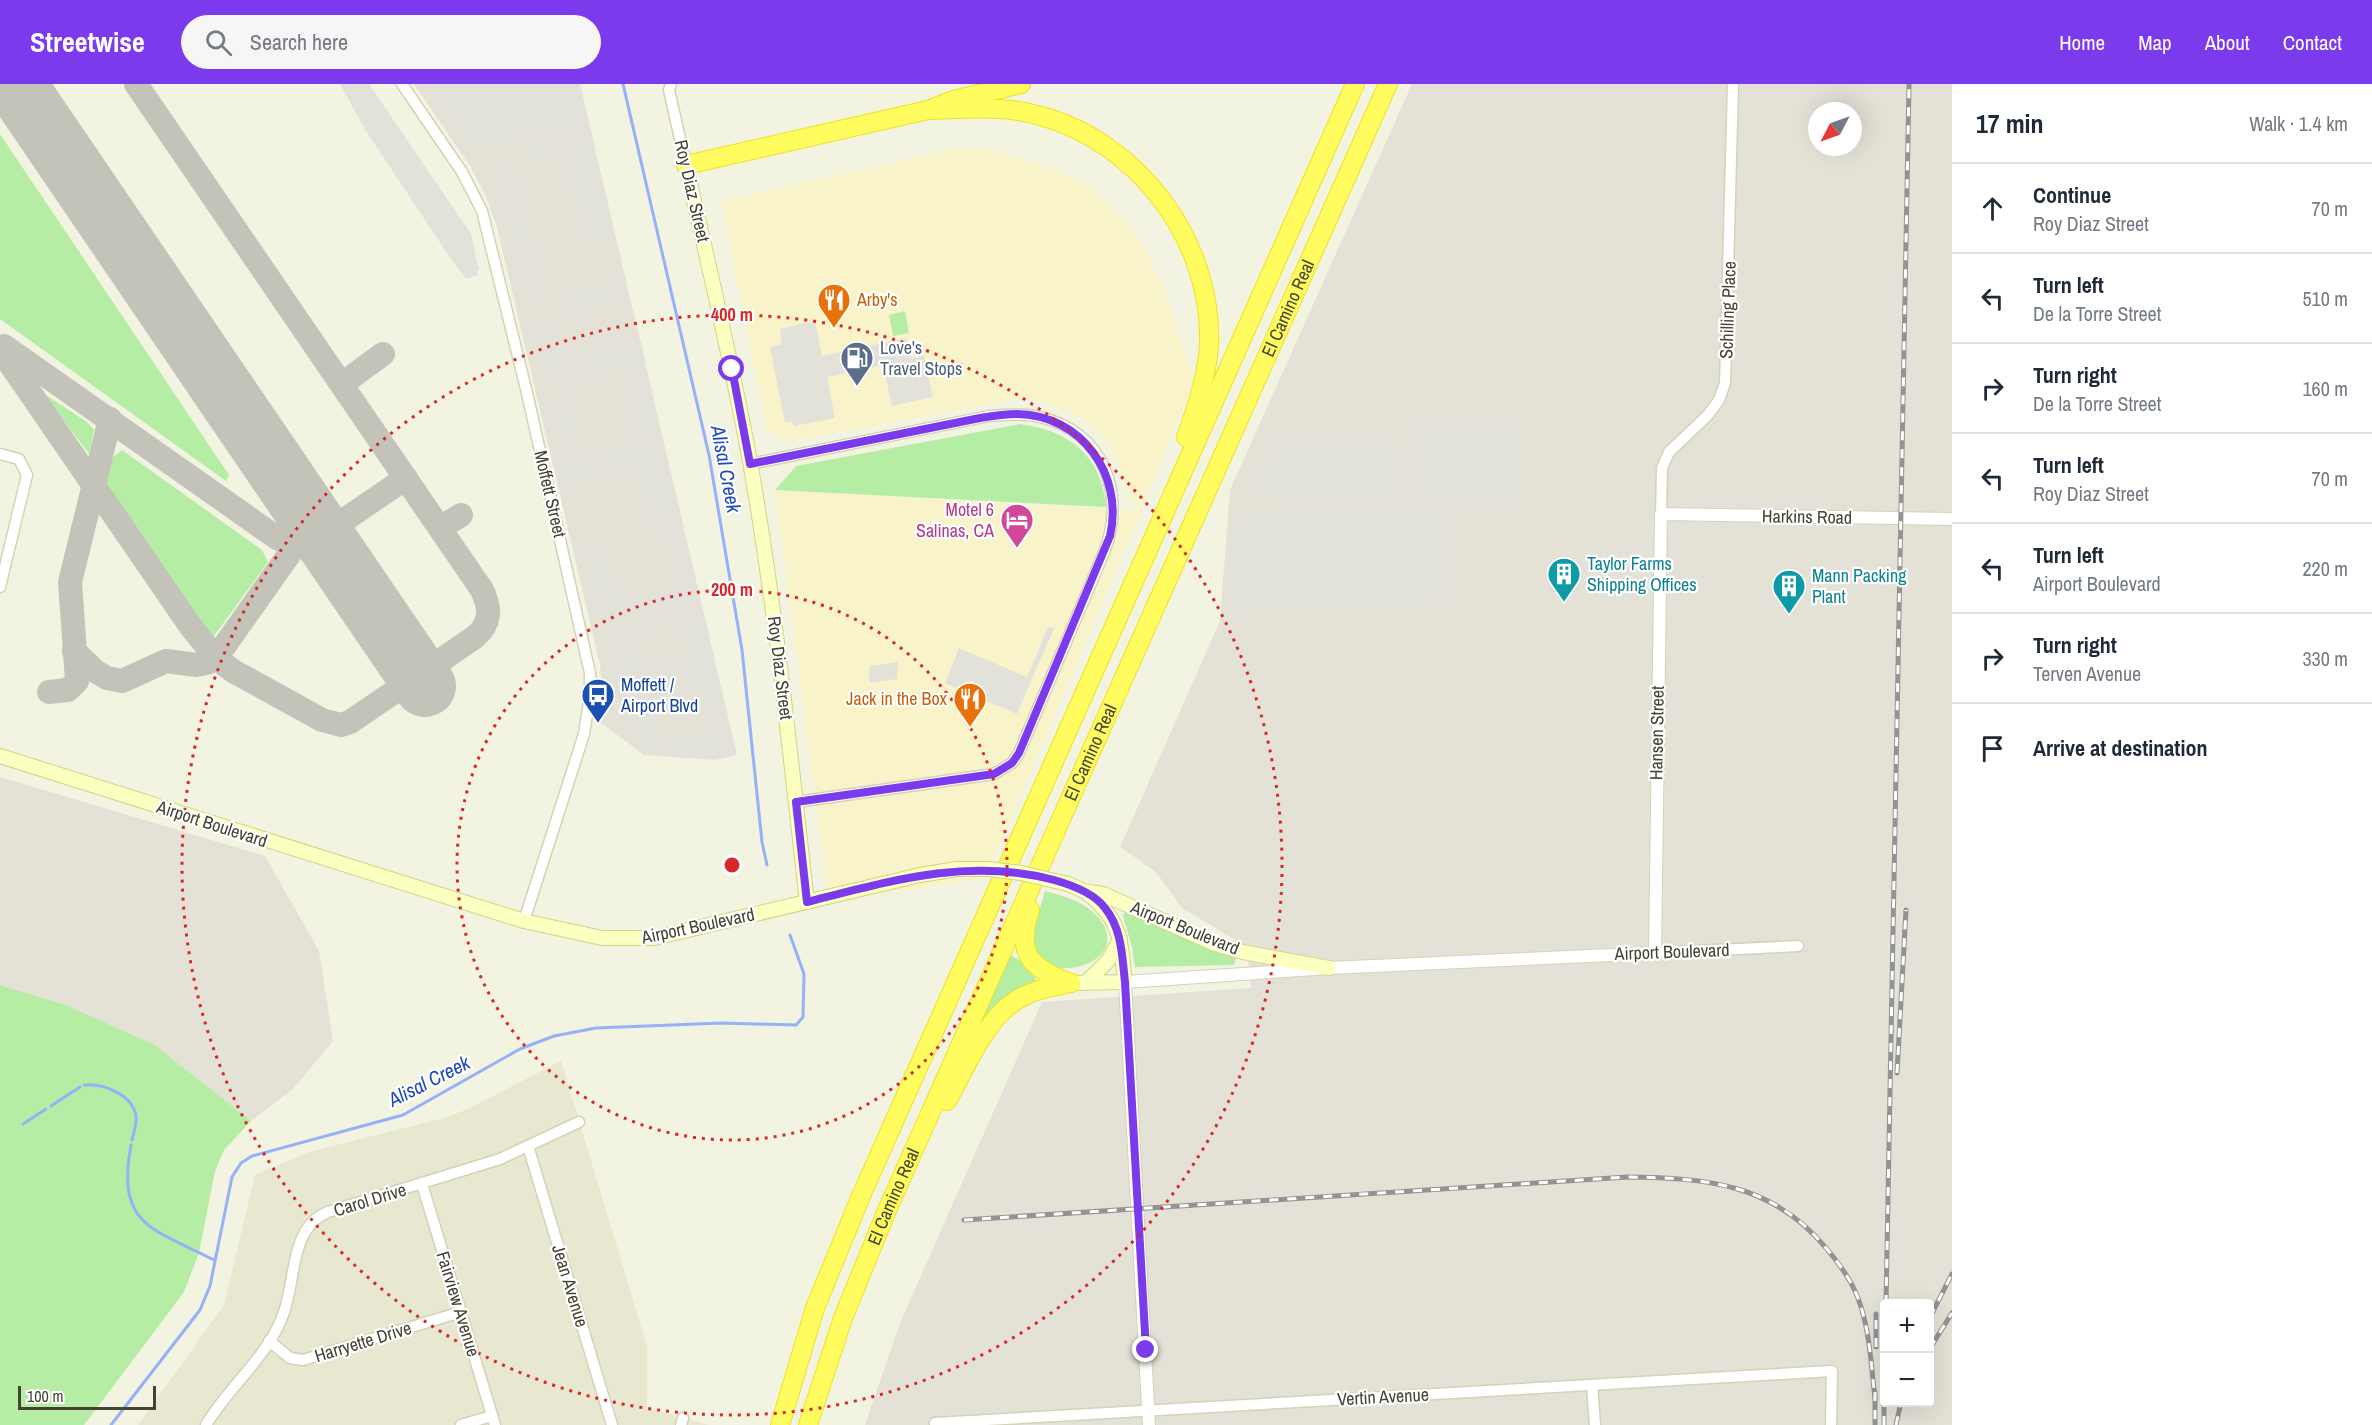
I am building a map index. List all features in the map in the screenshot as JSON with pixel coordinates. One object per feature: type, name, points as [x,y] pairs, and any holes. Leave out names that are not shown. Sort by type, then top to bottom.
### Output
[{"type":"highway","points":[[686,165],[928,110],[953,100],[1021,84]]},
{"type":"highway","name":"El Camino Real","points":[[780,1425],[815,1308],[861,1196],[1355,84]]},
{"type":"highway","name":"El Camino Real","points":[[808,1425],[843,1318],[888,1208],[1388,84]]},
{"type":"highway","points":[[928,110],[976,108],[1018,111],[1068,126],[1096,140],[1134,169],[1151,186],[1176,221],[1187,241],[1201,282],[1208,320],[1209,344],[1202,390],[1173,471],[1167,505]]},
{"type":"highway","points":[[1067,807],[1027,920],[1024,943],[1034,965],[1043,972],[1078,983]]},
{"type":"highway","points":[[888,1208],[995,1021],[1016,1000],[1028,994],[1078,983]]},
{"type":"highway","points":[[772,1425],[796,1367]]},
{"type":"main road","name":"Roy Diaz Street","points":[[686,165],[732,369],[750,464],[782,672],[807,902]]},
{"type":"main road","name":"Airport Boulevard","points":[[0,756],[524,921],[578,934],[629,940],[678,933],[920,875],[957,870],[1021,873],[1068,884],[1084,891],[1102,894],[1215,944],[1243,952],[1329,968]]},
{"type":"main road","points":[[1078,983],[1125,982],[1120,939],[1104,906],[1084,891]]},
{"type":"main road","points":[[1078,983],[1108,961],[1120,939]]},
{"type":"street","name":"Moffett Street","points":[[402,84],[462,172],[482,211],[527,393],[589,666],[590,696],[584,734],[524,921]]},
{"type":"street","name":"Roy Diaz Street","points":[[671,84],[669,90],[686,165]]},
{"type":"street","name":"Schilling Place","points":[[1661,514],[1662,468],[1669,452],[1708,415],[1719,400],[1725,383],[1732,84]]},
{"type":"street","points":[[750,464],[980,418],[1017,414],[1052,421],[1066,427],[1086,442],[1107,475],[1114,501],[1113,525],[1105,550],[1019,753],[1012,763],[994,774],[796,802]]},
{"type":"street","points":[[0,454],[13,457],[24,464],[27,475],[2,567],[0,586]]},
{"type":"street","name":"Harkins Road","points":[[1661,514],[1952,519]]},
{"type":"street","name":"Hansen Street","points":[[1655,953],[1661,514]]},
{"type":"street","name":"Airport Boulevard","points":[[1125,982],[1329,968],[1798,946]]},
{"type":"street","points":[[1125,982],[1149,1425]]},
{"type":"street","name":"Carol Drive","points":[[206,1425],[269,1341],[285,1309],[301,1240],[310,1223],[328,1212],[500,1159],[579,1122]]},
{"type":"street","name":"Jean Avenue","points":[[528,1146],[612,1425]]},
{"type":"street","name":"Fairview Avenue","points":[[422,1184],[493,1420]]},
{"type":"street","name":"Harryette Drive","points":[[269,1341],[290,1358],[303,1360],[461,1312]]},
{"type":"street","name":"Vertin Avenue","points":[[935,1423],[1832,1371],[1831,1425]]},
{"type":"street","points":[[1592,1385],[1595,1425]]},
{"type":"street","points":[[461,1425],[493,1420]]},
{"type":"shaded area","points":[[340,84],[369,84],[471,234],[479,270],[476,271],[478,275],[466,279],[451,259],[366,131]]},
{"type":"shaded area","points":[[414,84],[580,84],[737,755],[715,760],[644,755],[600,722],[603,703],[600,665],[497,227],[486,196],[470,166]]},
{"type":"shaded area","points":[[429,84],[579,84],[588,125],[474,150]]},
{"type":"shaded area","points":[[1412,84],[1952,84],[1952,1425],[865,1425],[900,1323],[1042,1002],[1251,988],[1247,947],[1182,908],[1156,872],[1120,847],[1220,621],[1230,490]]},
{"type":"shaded area","points":[[579,130],[581,135],[589,133],[614,235],[605,236],[586,247],[563,149],[546,152],[546,156],[528,161],[525,146]]},
{"type":"shaded area","points":[[949,150],[991,150],[1053,168],[1091,188],[1124,218],[1144,247],[1165,291],[1194,381],[1141,511],[986,878],[829,903],[775,490],[1140,511],[1131,503],[1118,461],[1101,435],[1072,412],[1025,398],[786,442],[766,429],[721,201]]},
{"type":"shaded area","points":[[515,170],[544,292],[526,296],[498,173]]},
{"type":"shaded area","points":[[623,280],[627,297],[569,312],[562,293]]},
{"type":"shaded area","points":[[553,319],[561,360],[566,364],[570,362],[569,355],[576,352],[579,360],[584,357],[583,352],[640,339],[646,364],[575,380],[573,373],[563,376],[543,371],[532,325]]},
{"type":"shaded area","points":[[815,321],[822,356],[906,338],[911,358],[924,356],[933,397],[892,406],[883,365],[827,377],[835,418],[794,426],[792,421],[785,423],[770,347],[782,344],[780,329]]},
{"type":"shaded area","points":[[644,368],[660,433],[637,438],[623,373]]},
{"type":"shaded area","points":[[569,392],[581,442],[561,447],[550,397]]},
{"type":"shaded area","points":[[1415,425],[1519,429],[1522,503],[1416,500]]},
{"type":"shaded area","points":[[659,437],[697,601],[604,625],[601,614],[592,615],[590,603],[598,600],[586,550],[605,545],[615,587],[633,598],[679,587],[663,515],[648,518],[636,467],[562,485],[557,469],[565,467],[565,460]]},
{"type":"shaded area","points":[[1268,442],[1395,442],[1397,504],[1257,498],[1258,459],[1267,456]]},
{"type":"shaded area","points":[[1447,509],[1444,606],[1247,608],[1246,614],[1232,613],[1233,524],[1243,523],[1243,514]]},
{"type":"shaded area","points":[[696,609],[705,617],[733,753],[718,757],[715,750],[701,753],[648,753],[638,747],[634,729],[627,730],[613,675],[618,673],[606,630]],"holes":[[[680,620],[689,658],[641,670],[632,631]],[[702,687],[712,733],[657,740],[648,701]]]},
{"type":"shaded area","points":[[1048,627],[1054,628],[1017,714],[945,683],[959,648],[1027,677]]},
{"type":"shaded area","points":[[898,662],[897,679],[869,683],[870,666]]},
{"type":"shaded area","points":[[0,777],[265,856],[319,951],[333,1041],[293,1089],[251,1121],[155,1045],[66,1005],[0,985]]},
{"type":"shaded area","points":[[561,1061],[647,1346],[647,1408],[709,1425],[138,1425],[224,1305],[255,1175],[309,1152],[444,1118],[468,1109]]},
{"type":"green space","points":[[0,134],[229,475],[226,481],[0,319]]},
{"type":"green space","points":[[905,311],[909,333],[893,336],[889,315]]},
{"type":"green space","points":[[43,393],[87,422],[94,430],[89,454]]},
{"type":"green space","points":[[1020,424],[1054,433],[1080,449],[1090,460],[1097,473],[1106,507],[775,490],[796,466]]},
{"type":"green space","points":[[122,450],[262,550],[268,562],[214,636],[206,631],[105,481],[113,457]]},
{"type":"green space","points":[[1045,891],[1067,897],[1098,917],[1105,927],[1107,937],[1102,953],[1096,959],[1078,967],[1059,968],[1048,967],[1041,960],[1030,942]]},
{"type":"green space","points":[[1126,910],[1236,957],[1234,965],[1135,967],[1123,916]]},
{"type":"green space","points":[[1010,955],[1027,966],[1037,983],[975,1035]]},
{"type":"green space","points":[[0,985],[66,1005],[155,1045],[251,1121],[224,1150],[215,1171],[199,1253],[184,1292],[84,1425],[0,1425]]},
{"type":"waterway","name":"Alisal Creek","points":[[623,84],[709,455],[742,650],[762,842],[767,865]]},
{"type":"waterway","name":"Alisal Creek","points":[[111,1425],[200,1310],[210,1286],[232,1177],[241,1163],[252,1156],[403,1115],[520,1049],[554,1036],[596,1028],[722,1023],[796,1025],[803,1017],[804,974],[790,935]]},
{"type":"waterway","points":[[84,1085],[107,1088],[128,1101],[136,1115],[132,1140]]},
{"type":"waterway","points":[[51,1106],[80,1087]]},
{"type":"waterway","points":[[23,1124],[46,1109]]},
{"type":"waterway","points":[[131,1145],[128,1172],[129,1193],[134,1209],[157,1231],[214,1260]]},
{"type":"taxiway","points":[[0,349],[191,627],[216,658],[233,671],[322,720],[341,725],[350,722],[475,637],[487,621],[487,603],[482,590],[136,84]]},
{"type":"taxiway","points":[[4,346],[277,538],[295,546],[309,544],[406,478]]},
{"type":"taxiway","points":[[342,384],[383,354]]},
{"type":"taxiway","points":[[49,692],[68,690],[77,681],[70,582],[110,419]]},
{"type":"taxiway","points":[[440,528],[461,515]]},
{"type":"taxiway","points":[[74,651],[95,671],[107,678],[122,681],[166,661],[196,665],[207,663],[216,658],[295,546]]},
{"type":"runway","points":[[15,84],[425,686]]},
{"type":"railway","points":[[1886,1299],[1909,84]]},
{"type":"railway","points":[[1897,1073],[1906,910]]},
{"type":"railway","points":[[964,1220],[1627,1177],[1684,1179],[1736,1188],[1760,1197],[1805,1226],[1844,1272],[1858,1298],[1865,1322],[1875,1398]]},
{"type":"railway","points":[[1934,1309],[1952,1274]]},
{"type":"railway","points":[[1934,1342],[1952,1313]]},
{"type":"railway","points":[[1876,1314],[1876,1347]]},
{"type":"railway","points":[[1875,1392],[1875,1425]]},
{"type":"railway","points":[[1884,1407],[1884,1425]]},
{"type":"railway","points":[[1896,1425],[1900,1407]]},
{"type":"place","name":"Arby's","points":[[834,329]]},
{"type":"place","name":"Love's Travel Stops","points":[[857,387]]},
{"type":"place","name":"Motel 6 Salinas, CA","points":[[1017,549]]},
{"type":"place","name":"Taylor Farms Shipping Offices","points":[[1564,603]]},
{"type":"place","name":"Mann Packing Plant","points":[[1789,615]]},
{"type":"place","name":"Moffett / Airport Blvd","points":[[598,724]]},
{"type":"place","name":"Jack in the Box","points":[[970,728]]},
{"type":"route","points":[[732,369],[750,464],[980,418],[1017,414],[1040,417],[1066,427],[1086,442],[1102,463],[1114,501],[1110,536],[1019,753],[1012,763],[994,774],[796,802],[807,902],[920,875],[988,869],[1021,873],[1068,884],[1084,891],[1104,906],[1115,924],[1120,939],[1125,982],[1146,1350]]}]
